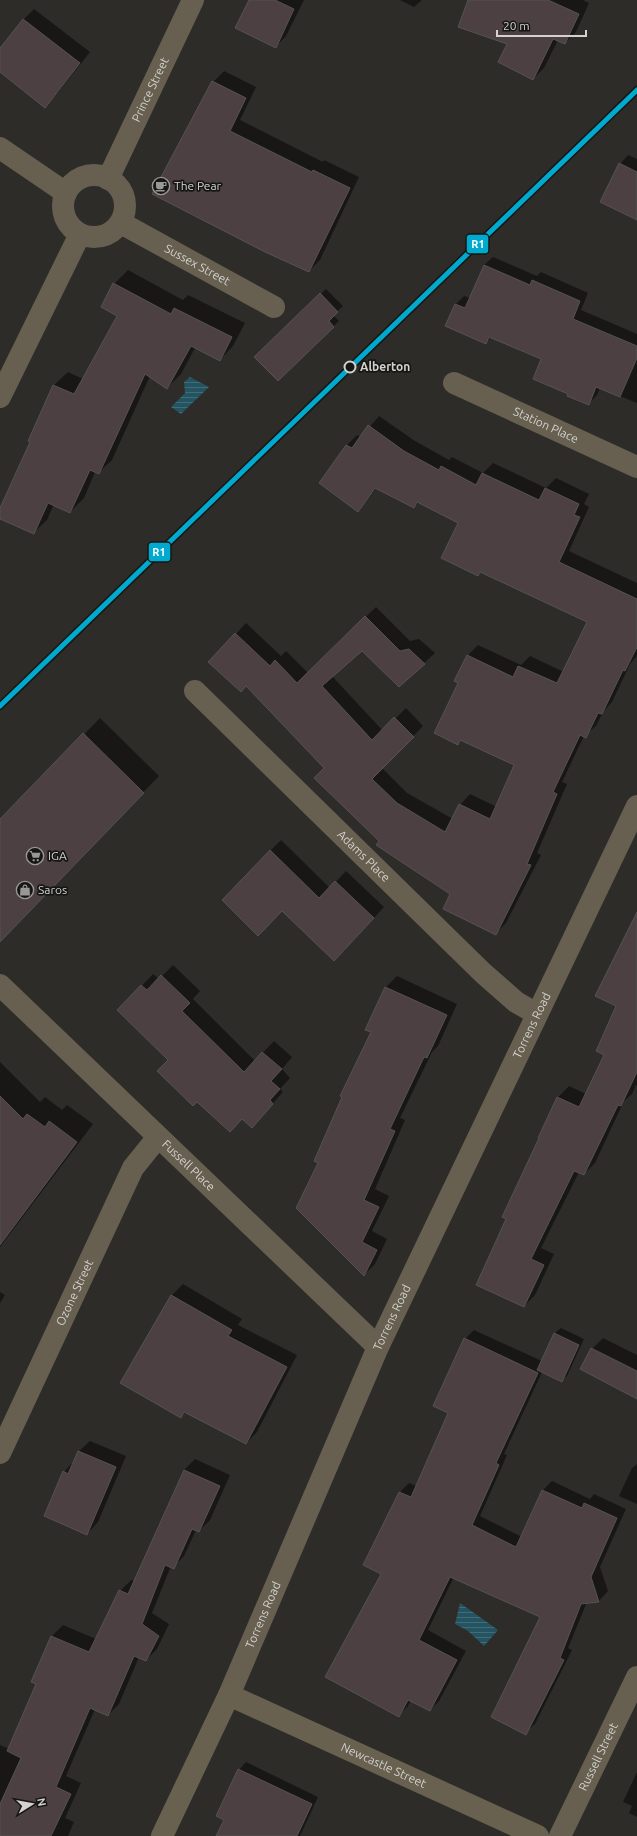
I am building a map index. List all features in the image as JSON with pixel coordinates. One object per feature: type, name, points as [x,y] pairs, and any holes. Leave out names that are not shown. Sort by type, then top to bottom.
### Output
[{"type":"street","name":"Prince Street","points":[[108,178],[193,0]]},
{"type":"street","points":[[0,148],[66,192]]},
{"type":"street","points":[[89,176],[108,178],[119,189],[125,203],[121,223],[115,230],[102,236],[89,237],[80,234],[72,229],[66,221],[63,202],[66,192],[72,184],[79,179],[89,176]]},
{"type":"street","name":"Sussex Street","points":[[121,223],[274,307]]},
{"type":"street","points":[[0,397],[80,234]]},
{"type":"street","name":"Station Place","points":[[454,383],[637,467]]},
{"type":"street","name":"Adams Place","points":[[195,691],[482,973],[516,1002],[537,1014]]},
{"type":"street","name":"Torrens Road","points":[[162,1836],[229,1695],[378,1347],[637,806]]},
{"type":"street","name":"Fussell Place","points":[[0,985],[378,1347]]},
{"type":"street","name":"Ozone Street","points":[[0,1453],[133,1168],[158,1137]]},
{"type":"street","name":"Russell Street","points":[[560,1836],[636,1681]]},
{"type":"street","name":"Newcastle Street","points":[[229,1695],[538,1836]]},
{"type":"water","points":[[190,377],[209,387],[181,414],[171,407],[185,393],[184,382]]},
{"type":"water","points":[[460,1603],[498,1630],[484,1646],[468,1631],[455,1624]]},
{"type":"building","points":[[249,0],[275,0],[294,9],[276,48],[235,28]]},
{"type":"building","points":[[468,0],[548,0],[579,14],[565,44],[553,39],[533,80],[498,62],[507,44],[458,27]]},
{"type":"building","points":[[23,19],[80,63],[45,108],[0,72],[0,48]]},
{"type":"building","points":[[212,81],[246,98],[230,131],[312,172],[313,170],[350,188],[309,272],[265,252],[152,194]]},
{"type":"building","points":[[619,163],[637,172],[637,220],[600,202]]},
{"type":"building","points":[[484,265],[530,285],[532,280],[580,301],[573,319],[637,346],[637,358],[620,397],[596,387],[589,405],[533,379],[541,359],[489,337],[486,344],[445,326],[455,304],[465,308]]},
{"type":"building","points":[[113,283],[171,314],[174,308],[232,337],[220,361],[191,346],[167,389],[145,374],[99,474],[90,470],[70,513],[48,503],[34,534],[0,519],[0,508],[30,442],[28,441],[53,385],[74,394],[117,316],[101,307]]},
{"type":"building","points":[[320,293],[338,312],[329,321],[334,327],[278,381],[254,357]]},
{"type":"building","points":[[368,425],[404,451],[439,470],[441,466],[476,485],[482,473],[539,500],[545,488],[579,504],[574,515],[580,517],[559,562],[637,599],[637,647],[625,671],[623,670],[602,714],[598,713],[586,738],[580,735],[553,792],[557,794],[527,864],[531,865],[496,935],[443,909],[450,894],[376,845],[379,841],[314,778],[324,768],[246,686],[241,692],[208,662],[235,633],[270,666],[275,660],[297,683],[365,616],[400,651],[409,649],[425,664],[399,687],[362,651],[322,686],[372,740],[394,717],[414,737],[372,779],[397,803],[445,832],[459,804],[490,819],[514,765],[460,740],[458,745],[434,733],[458,683],[454,681],[467,655],[513,677],[518,666],[557,683],[587,622],[480,572],[478,576],[441,558],[458,523],[417,502],[414,508],[375,488],[358,512],[319,483],[346,445],[352,448]]},
{"type":"building","points":[[83,733],[144,793],[0,942],[0,819]]},
{"type":"building","points":[[270,850],[319,898],[335,881],[374,918],[334,961],[282,911],[258,936],[222,900]]},
{"type":"building","points":[[637,912],[637,1072],[621,1106],[618,1105],[584,1175],[574,1171],[531,1259],[544,1265],[524,1307],[476,1285],[506,1219],[502,1217],[557,1097],[579,1107],[604,1055],[596,1051],[616,1006],[595,996]]},
{"type":"building","points":[[161,975],[190,1003],[182,1011],[244,1072],[262,1052],[282,1069],[271,1081],[280,1089],[270,1100],[273,1104],[252,1128],[242,1119],[230,1132],[197,1102],[193,1106],[157,1071],[168,1060],[117,1010],[141,985],[147,990]]},
{"type":"building","points":[[385,987],[447,1015],[427,1058],[424,1057],[390,1129],[395,1131],[364,1200],[379,1207],[362,1242],[377,1250],[364,1276],[296,1208],[318,1163],[314,1161],[342,1097],[340,1096],[371,1032],[365,1030]]},
{"type":"building","points":[[0,1096],[23,1119],[27,1114],[45,1127],[49,1121],[77,1142],[0,1245]]},
{"type":"building","points":[[171,1295],[232,1330],[228,1336],[287,1367],[246,1444],[184,1412],[181,1418],[120,1383]]},
{"type":"building","points":[[554,1333],[579,1345],[562,1382],[537,1370]]},
{"type":"building","points":[[464,1338],[538,1373],[496,1463],[499,1465],[472,1525],[516,1547],[542,1490],[582,1508],[584,1503],[617,1518],[591,1577],[599,1602],[581,1604],[560,1658],[564,1660],[526,1735],[491,1717],[540,1617],[450,1577],[419,1640],[457,1660],[430,1711],[408,1700],[399,1717],[325,1677],[381,1574],[363,1565],[399,1492],[411,1497],[448,1413],[433,1406]]},
{"type":"building","points":[[591,1348],[637,1371],[637,1399],[580,1369]]},
{"type":"building","points":[[78,1451],[116,1467],[87,1535],[44,1516],[63,1471],[68,1474]]},
{"type":"building","points":[[184,1470],[220,1486],[199,1532],[192,1529],[174,1569],[165,1565],[142,1624],[159,1636],[146,1661],[134,1656],[108,1716],[90,1708],[56,1787],[71,1794],[51,1836],[0,1836],[0,1804],[21,1758],[7,1751],[36,1684],[31,1682],[51,1636],[89,1652],[119,1590],[128,1594]]},
{"type":"building","points":[[238,1769],[312,1804],[297,1836],[216,1836],[224,1820],[216,1816]]},
{"type":"transit line","name":"R1","points":[[0,706],[637,90]]},
{"type":"place","name":"The Pear","points":[[161,186]]},
{"type":"place","name":"Alberton","points":[[350,367]]},
{"type":"place","name":"IGA","points":[[35,856]]},
{"type":"place","name":"Saros","points":[[25,890]]}]
